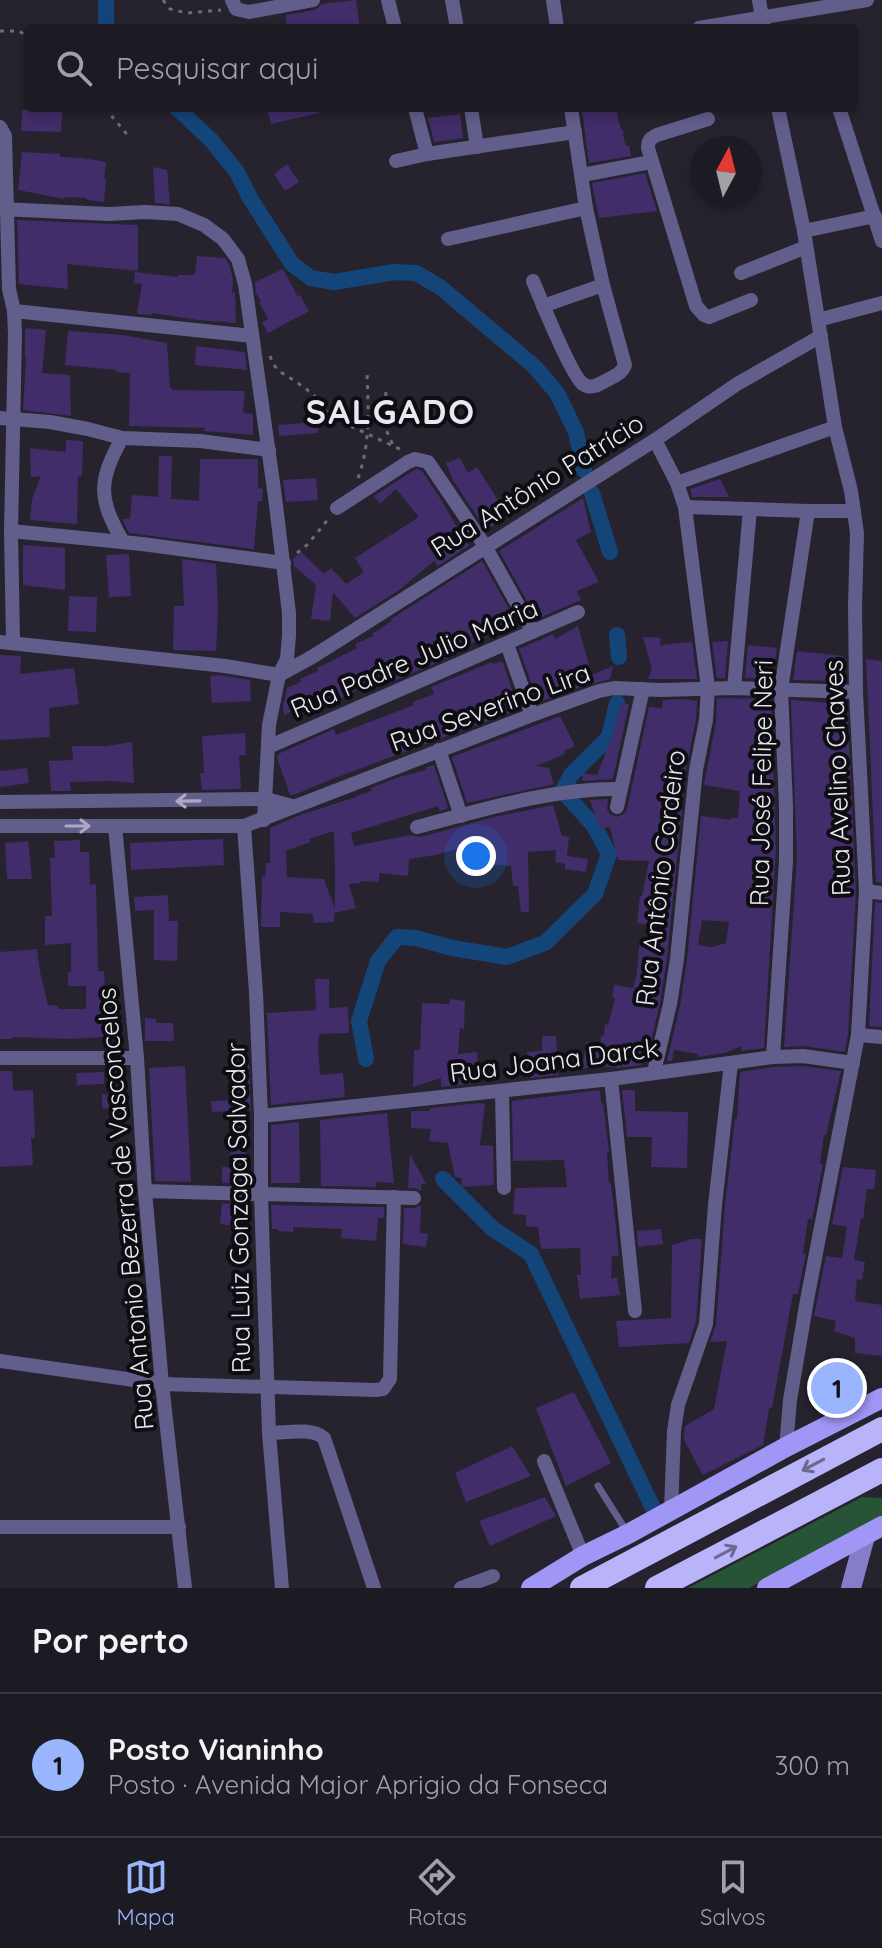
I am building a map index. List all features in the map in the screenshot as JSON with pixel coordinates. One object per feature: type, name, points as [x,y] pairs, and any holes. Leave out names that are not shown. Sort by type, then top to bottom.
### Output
[{"type":"highway","points":[[582,1588],[882,1429]]},
{"type":"highway","points":[[657,1588],[882,1470]]},
{"type":"main road","points":[[531,1588],[583,1556],[882,1398]]},
{"type":"main road","points":[[767,1588],[873,1531]]},
{"type":"street","points":[[234,4],[249,12],[313,0]]},
{"type":"street","points":[[388,0],[394,24]]},
{"type":"street","points":[[452,0],[456,24]]},
{"type":"street","points":[[553,0],[556,24]]},
{"type":"street","points":[[759,0],[763,23],[867,0]]},
{"type":"street","points":[[416,112],[427,154]]},
{"type":"street","points":[[472,112],[477,147]]},
{"type":"street","points":[[533,281],[578,379],[584,385],[595,387],[623,371],[625,365],[586,208],[572,112]]},
{"type":"street","name":"Rua Avelino Chaves","points":[[779,112],[804,231],[835,427],[854,511],[857,556],[856,692],[866,891],[858,1035],[807,1300],[790,1400],[786,1447]]},
{"type":"street","points":[[804,231],[879,229],[840,112]]},
{"type":"street","points":[[708,119],[651,139],[648,142],[651,162],[696,306],[709,317],[751,300]]},
{"type":"street","points":[[0,127],[5,136],[5,289],[14,311],[6,418],[11,531],[6,547],[6,642],[225,666],[279,675]]},
{"type":"street","points":[[396,161],[575,132]]},
{"type":"street","points":[[582,175],[651,162]]},
{"type":"street","points":[[448,239],[586,208]]},
{"type":"street","points":[[3,210],[178,214],[204,225],[223,239],[238,259],[245,284],[269,450],[289,613],[287,659],[279,675],[270,712],[264,820]]},
{"type":"street","points":[[741,273],[806,247]]},
{"type":"street","points":[[543,306],[603,285]]},
{"type":"street","points":[[818,320],[882,303]]},
{"type":"street","points":[[14,311],[252,336]]},
{"type":"street","name":"Rua Antônio Patrício","points":[[279,675],[655,440],[737,384],[821,336]]},
{"type":"street","points":[[6,418],[50,422],[122,438],[200,441],[269,450]]},
{"type":"street","points":[[677,483],[835,427]]},
{"type":"street","points":[[122,438],[107,469],[103,491],[107,512],[123,542]]},
{"type":"street","name":"Rua Antônio Cordeiro","points":[[654,1072],[677,959],[696,770],[706,720],[708,688],[685,507],[677,483],[655,440]]},
{"type":"street","points":[[343,504],[408,462],[428,462],[485,546],[533,632]]},
{"type":"street","points":[[685,507],[854,511]]},
{"type":"street","points":[[734,688],[750,509]]},
{"type":"street","name":"Rua José Felipe Neri","points":[[773,1057],[786,861],[781,690],[808,511]]},
{"type":"street","points":[[11,531],[284,563]]},
{"type":"street","name":"Rua Padre Julio Maria","points":[[268,747],[578,612]]},
{"type":"street","points":[[507,644],[532,715]]},
{"type":"street","name":"Rua Severino Lira","points":[[0,826],[244,826],[532,715],[614,688],[856,692]]},
{"type":"street","points":[[617,807],[643,689]]},
{"type":"street","points":[[439,750],[461,816]]},
{"type":"street","points":[[417,827],[541,796],[587,789],[620,789]]},
{"type":"street","points":[[0,802],[266,799],[292,806]]},
{"type":"street","name":"Rua Antonio Bezerra de Vasconcelos","points":[[115,826],[137,1058],[162,1384],[185,1588]]},
{"type":"street","name":"Rua Luiz Gonzaga Salvador","points":[[244,826],[261,1116],[266,1387],[282,1588]]},
{"type":"street","points":[[866,891],[882,893]]},
{"type":"street","points":[[858,1035],[882,1037]]},
{"type":"street","name":"Rua Joana Darck","points":[[261,1116],[502,1092],[773,1057],[803,1056],[853,1063]]},
{"type":"street","points":[[0,1058],[137,1058]]},
{"type":"street","points":[[671,1511],[678,1405],[706,1324],[731,1063]]},
{"type":"street","points":[[611,1079],[635,1311]]},
{"type":"street","points":[[502,1092],[504,1188]]},
{"type":"street","points":[[145,1191],[414,1198]]},
{"type":"street","points":[[0,1361],[162,1384],[383,1389],[390,1379],[394,1197]]},
{"type":"street","points":[[269,1433],[310,1432],[324,1438],[374,1588]]},
{"type":"street","points":[[544,1461],[583,1556]]},
{"type":"street","points":[[0,1527],[179,1527]]},
{"type":"street","points":[[851,1588],[873,1531]]},
{"type":"street","points":[[461,1588],[493,1576]]},
{"type":"lane","points":[[598,1486],[628,1534]]},
{"type":"path","points":[[163,0],[170,9],[187,13],[234,4]]},
{"type":"path","points":[[0,31],[19,31],[24,34]]},
{"type":"path","points":[[108,112],[130,138]]},
{"type":"path","points":[[268,348],[279,371],[304,387],[319,400],[324,410],[338,420],[421,460]]},
{"type":"path","points":[[284,563],[307,545],[343,504],[364,462],[369,433],[367,370]]},
{"type":"path","points":[[386,392],[383,423],[393,445]]},
{"type":"green space","points":[[862,1497],[882,1498],[882,1516],[749,1588],[688,1588]]},
{"type":"building","points":[[356,0],[359,24],[287,24],[286,15],[315,10],[322,4]]},
{"type":"building","points":[[22,110],[62,112],[61,132],[21,131]]},
{"type":"building","points":[[268,112],[319,112],[319,113],[271,124]]},
{"type":"building","points":[[582,112],[617,112],[631,156],[589,163]]},
{"type":"building","points":[[460,114],[463,138],[434,142],[428,118]]},
{"type":"building","points":[[22,152],[60,154],[60,157],[106,162],[104,202],[87,198],[64,199],[18,190]]},
{"type":"building","points":[[287,164],[299,182],[285,191],[274,174]]},
{"type":"building","points":[[153,167],[167,170],[170,204],[155,203]]},
{"type":"building","points":[[645,173],[657,211],[599,218],[592,183]]},
{"type":"building","points":[[17,220],[138,225],[138,271],[67,264],[68,289],[19,284]]},
{"type":"building","points":[[197,256],[225,258],[229,264],[233,279],[232,293],[235,292],[236,323],[153,313],[137,314],[142,284],[134,283],[135,272],[178,277],[195,275]]},
{"type":"building","points":[[283,269],[309,311],[268,333],[262,322],[268,319],[259,302],[255,282]]},
{"type":"building","points":[[25,328],[46,330],[42,373],[70,375],[71,416],[23,410]]},
{"type":"building","points":[[68,331],[122,335],[167,343],[170,388],[245,391],[243,413],[253,414],[253,435],[204,431],[205,428],[129,426],[130,373],[65,365]]},
{"type":"building","points":[[196,346],[245,352],[247,370],[195,365]]},
{"type":"building","points":[[318,422],[318,433],[279,436],[278,425]]},
{"type":"building","points":[[66,440],[83,441],[82,476],[78,476],[77,524],[30,520],[32,499],[41,476],[31,477],[30,448],[66,452]]},
{"type":"building","points":[[159,456],[172,456],[171,499],[199,501],[200,459],[258,459],[258,488],[263,489],[262,501],[258,501],[254,549],[129,533],[122,519],[130,519],[132,495],[158,497]]},
{"type":"building","points":[[460,458],[468,473],[477,467],[508,516],[486,530],[453,480],[446,463]]},
{"type":"building","points":[[416,469],[422,471],[470,545],[438,566],[434,561],[399,590],[355,618],[333,592],[330,621],[311,619],[316,585],[294,566],[293,559],[301,552],[324,574],[331,568],[346,584],[364,572],[355,558],[419,517],[396,489],[380,504],[374,496]]},
{"type":"building","points":[[316,478],[318,500],[286,502],[283,480]]},
{"type":"building","points":[[720,479],[729,497],[692,497],[690,489]]},
{"type":"building","points":[[583,498],[591,532],[576,540],[599,582],[577,591],[581,600],[537,619],[499,551]]},
{"type":"building","points":[[23,545],[65,548],[65,590],[23,585]]},
{"type":"building","points":[[129,554],[131,596],[109,597],[106,555]]},
{"type":"building","points":[[182,559],[216,564],[216,651],[173,650],[174,606],[184,606]]},
{"type":"building","points":[[482,561],[517,623],[446,655],[448,658],[389,683],[360,693],[358,689],[332,703],[313,709],[312,706],[303,710],[302,707],[284,715],[287,688],[318,671],[317,668],[357,648],[355,644],[373,636],[391,619]]},
{"type":"building","points":[[69,596],[97,597],[96,632],[68,631]]},
{"type":"building","points":[[578,626],[592,675],[613,666],[610,679],[568,689],[568,692],[538,702],[519,649],[553,634],[555,639]]},
{"type":"building","points":[[643,637],[661,638],[660,645],[692,642],[697,679],[648,679],[652,669]]},
{"type":"building","points":[[728,641],[725,678],[717,678],[712,642]]},
{"type":"building","points":[[748,645],[777,648],[772,679],[745,678]]},
{"type":"building","points":[[797,651],[843,656],[839,681],[793,680]]},
{"type":"building","points":[[0,655],[21,656],[20,674],[74,668],[79,704],[49,708],[50,737],[0,740]]},
{"type":"building","points":[[866,659],[882,661],[882,883],[876,882]]},
{"type":"building","points":[[502,661],[519,709],[290,795],[278,754],[334,729],[336,735],[414,705],[413,702],[434,694],[431,687],[492,662]]},
{"type":"building","points":[[210,676],[250,680],[251,701],[212,703]]},
{"type":"building","points":[[717,698],[771,699],[776,848],[764,1048],[741,1051],[741,1046],[725,1053],[698,1057],[698,1054],[674,1050],[672,1061],[667,1061],[687,960],[701,816],[738,818],[740,791],[704,785],[716,722]],"holes":[[[702,920],[729,922],[726,943],[712,947],[698,945]]]},
{"type":"building","points":[[663,700],[697,701],[696,719],[686,769],[667,958],[647,1059],[642,1059],[642,1065],[582,1069],[586,1042],[600,1044],[601,1035],[604,1036],[615,998],[612,998],[614,985],[633,988],[639,945],[650,947],[652,925],[637,923],[649,861],[618,860],[610,827],[600,829],[590,800],[608,799],[610,814],[616,817],[624,814],[649,707],[662,708]]},
{"type":"building","points":[[791,700],[847,704],[856,891],[845,1052],[804,1046],[784,1047],[797,858]]},
{"type":"building","points":[[621,703],[629,704],[613,779],[582,781],[583,773],[597,775]]},
{"type":"building","points":[[560,716],[575,746],[564,751],[565,754],[536,766],[549,768],[554,784],[467,803],[452,757]]},
{"type":"building","points":[[245,733],[246,755],[239,755],[241,789],[202,790],[202,736]]},
{"type":"building","points":[[132,742],[134,783],[70,782],[71,791],[51,791],[49,761],[73,760],[72,746]]},
{"type":"building","points":[[434,765],[448,808],[440,811],[438,806],[351,833],[354,846],[411,835],[420,837],[553,805],[562,836],[569,837],[567,856],[588,859],[586,872],[565,869],[565,864],[555,862],[556,850],[528,852],[529,912],[521,912],[518,886],[513,886],[511,866],[484,864],[485,852],[472,853],[471,845],[409,859],[408,876],[379,873],[379,882],[349,884],[356,908],[334,913],[334,922],[314,923],[313,914],[280,912],[280,927],[261,927],[262,876],[265,877],[266,863],[270,863],[270,828],[372,791],[371,788],[399,777],[426,770],[426,767]],"holes":[[[334,831],[335,909],[324,879],[287,877],[286,851]]]},
{"type":"building","points":[[27,768],[29,783],[0,787],[0,771]]},
{"type":"building","points":[[223,839],[224,865],[131,870],[130,843]]},
{"type":"building","points":[[80,840],[80,852],[89,852],[90,885],[96,884],[98,971],[104,971],[107,1037],[0,1039],[0,952],[37,949],[48,1005],[58,1006],[58,1009],[86,1009],[86,986],[68,986],[71,943],[45,945],[45,916],[52,916],[50,858],[55,858],[54,841]]},
{"type":"building","points":[[28,841],[32,879],[7,879],[5,843]]},
{"type":"building","points":[[168,895],[169,921],[178,921],[177,961],[154,960],[154,910],[135,911],[134,897]]},
{"type":"building","points":[[875,902],[882,903],[882,1027],[869,1026]]},
{"type":"building","points":[[315,979],[329,979],[329,1008],[348,1007],[349,1033],[319,1034],[318,1049],[320,1075],[343,1073],[345,1097],[271,1105],[267,1013],[316,1010]]},
{"type":"building","points":[[450,999],[465,1001],[464,1029],[460,1028],[458,1054],[477,1052],[479,1083],[441,1087],[441,1078],[413,1087],[414,1050],[420,1050],[422,1003],[450,1004]]},
{"type":"building","points":[[145,1018],[156,1019],[156,1023],[173,1023],[174,1041],[145,1041]]},
{"type":"building","points":[[542,1036],[556,1036],[558,1075],[530,1078],[527,1052],[542,1051]]},
{"type":"building","points":[[243,1065],[249,1065],[251,1110],[248,1110],[245,1153],[248,1183],[222,1183],[222,1167],[230,1167],[233,1111],[212,1112],[211,1101],[237,1100]]},
{"type":"building","points":[[185,1066],[191,1182],[155,1181],[149,1068]]},
{"type":"building","points":[[802,1066],[841,1071],[824,1135],[820,1164],[823,1164],[812,1220],[808,1219],[803,1253],[806,1253],[798,1294],[793,1294],[772,1408],[769,1408],[763,1445],[703,1475],[684,1440],[684,1432],[685,1426],[714,1409],[727,1341],[710,1342],[716,1325],[740,1072]]},
{"type":"building","points":[[0,1071],[12,1071],[13,1091],[33,1090],[33,1165],[0,1167]]},
{"type":"building","points":[[104,1072],[104,1084],[77,1085],[76,1073]]},
{"type":"building","points":[[600,1090],[619,1256],[612,1256],[611,1278],[617,1278],[620,1295],[580,1299],[577,1275],[581,1275],[580,1248],[541,1249],[538,1227],[526,1226],[526,1215],[513,1214],[515,1188],[567,1187],[564,1160],[513,1161],[512,1101]]},
{"type":"building","points":[[622,1090],[635,1090],[635,1111],[688,1112],[687,1168],[651,1167],[652,1137],[627,1137]]},
{"type":"building","points":[[102,1094],[126,1097],[124,1111],[102,1108]]},
{"type":"building","points":[[485,1104],[480,1145],[493,1146],[494,1185],[461,1187],[462,1178],[455,1177],[448,1143],[429,1141],[431,1129],[411,1128],[411,1111]]},
{"type":"building","points":[[387,1113],[394,1183],[376,1182],[376,1187],[321,1186],[320,1120]]},
{"type":"building","points":[[299,1122],[300,1183],[271,1183],[271,1125]]},
{"type":"building","points":[[410,1154],[426,1184],[421,1184],[421,1191],[408,1188]]},
{"type":"building","points":[[843,1167],[876,1170],[874,1189],[867,1189],[854,1260],[865,1262],[862,1280],[857,1279],[855,1301],[882,1305],[882,1356],[855,1353],[855,1338],[834,1331],[836,1321],[814,1316],[826,1256],[842,1258],[847,1227],[832,1224]]},
{"type":"building","points":[[222,1203],[246,1205],[244,1227],[220,1224]]},
{"type":"building","points":[[271,1205],[384,1207],[384,1218],[378,1218],[376,1241],[341,1238],[342,1229],[293,1227],[293,1232],[278,1231],[272,1229]]},
{"type":"building","points":[[421,1205],[420,1233],[428,1234],[426,1247],[403,1244],[404,1208]]},
{"type":"building","points":[[661,1229],[663,1244],[638,1247],[637,1231]]},
{"type":"building","points":[[702,1239],[696,1322],[689,1343],[619,1347],[616,1321],[671,1318],[672,1245]]},
{"type":"building","points":[[574,1392],[611,1463],[566,1486],[536,1408]]},
{"type":"building","points":[[512,1446],[531,1476],[466,1502],[455,1473]]},
{"type":"building","points":[[545,1497],[556,1516],[490,1546],[479,1521]]},
{"type":"waterway","points":[[106,0],[107,24]]},
{"type":"waterway","points":[[181,112],[211,140],[237,172],[292,264],[311,278],[334,282],[395,272],[416,273],[440,287],[534,366],[557,393],[576,432],[584,470]]},
{"type":"waterway","points":[[592,493],[610,552]]},
{"type":"waterway","points":[[617,635],[619,657]]},
{"type":"waterway","points":[[564,788],[571,775],[609,737],[617,703]]},
{"type":"waterway","points":[[366,1059],[359,1021],[378,961],[397,937],[416,938],[452,948],[507,957],[545,943],[595,894],[609,854],[594,826],[567,796]]},
{"type":"waterway","points":[[443,1179],[493,1229],[531,1254],[653,1508]]},
{"type":"place","name":"Posto Vianinho","points":[[837,1388]]},
{"type":"district","name":"SALGADO","points":[[391,411]]}]
